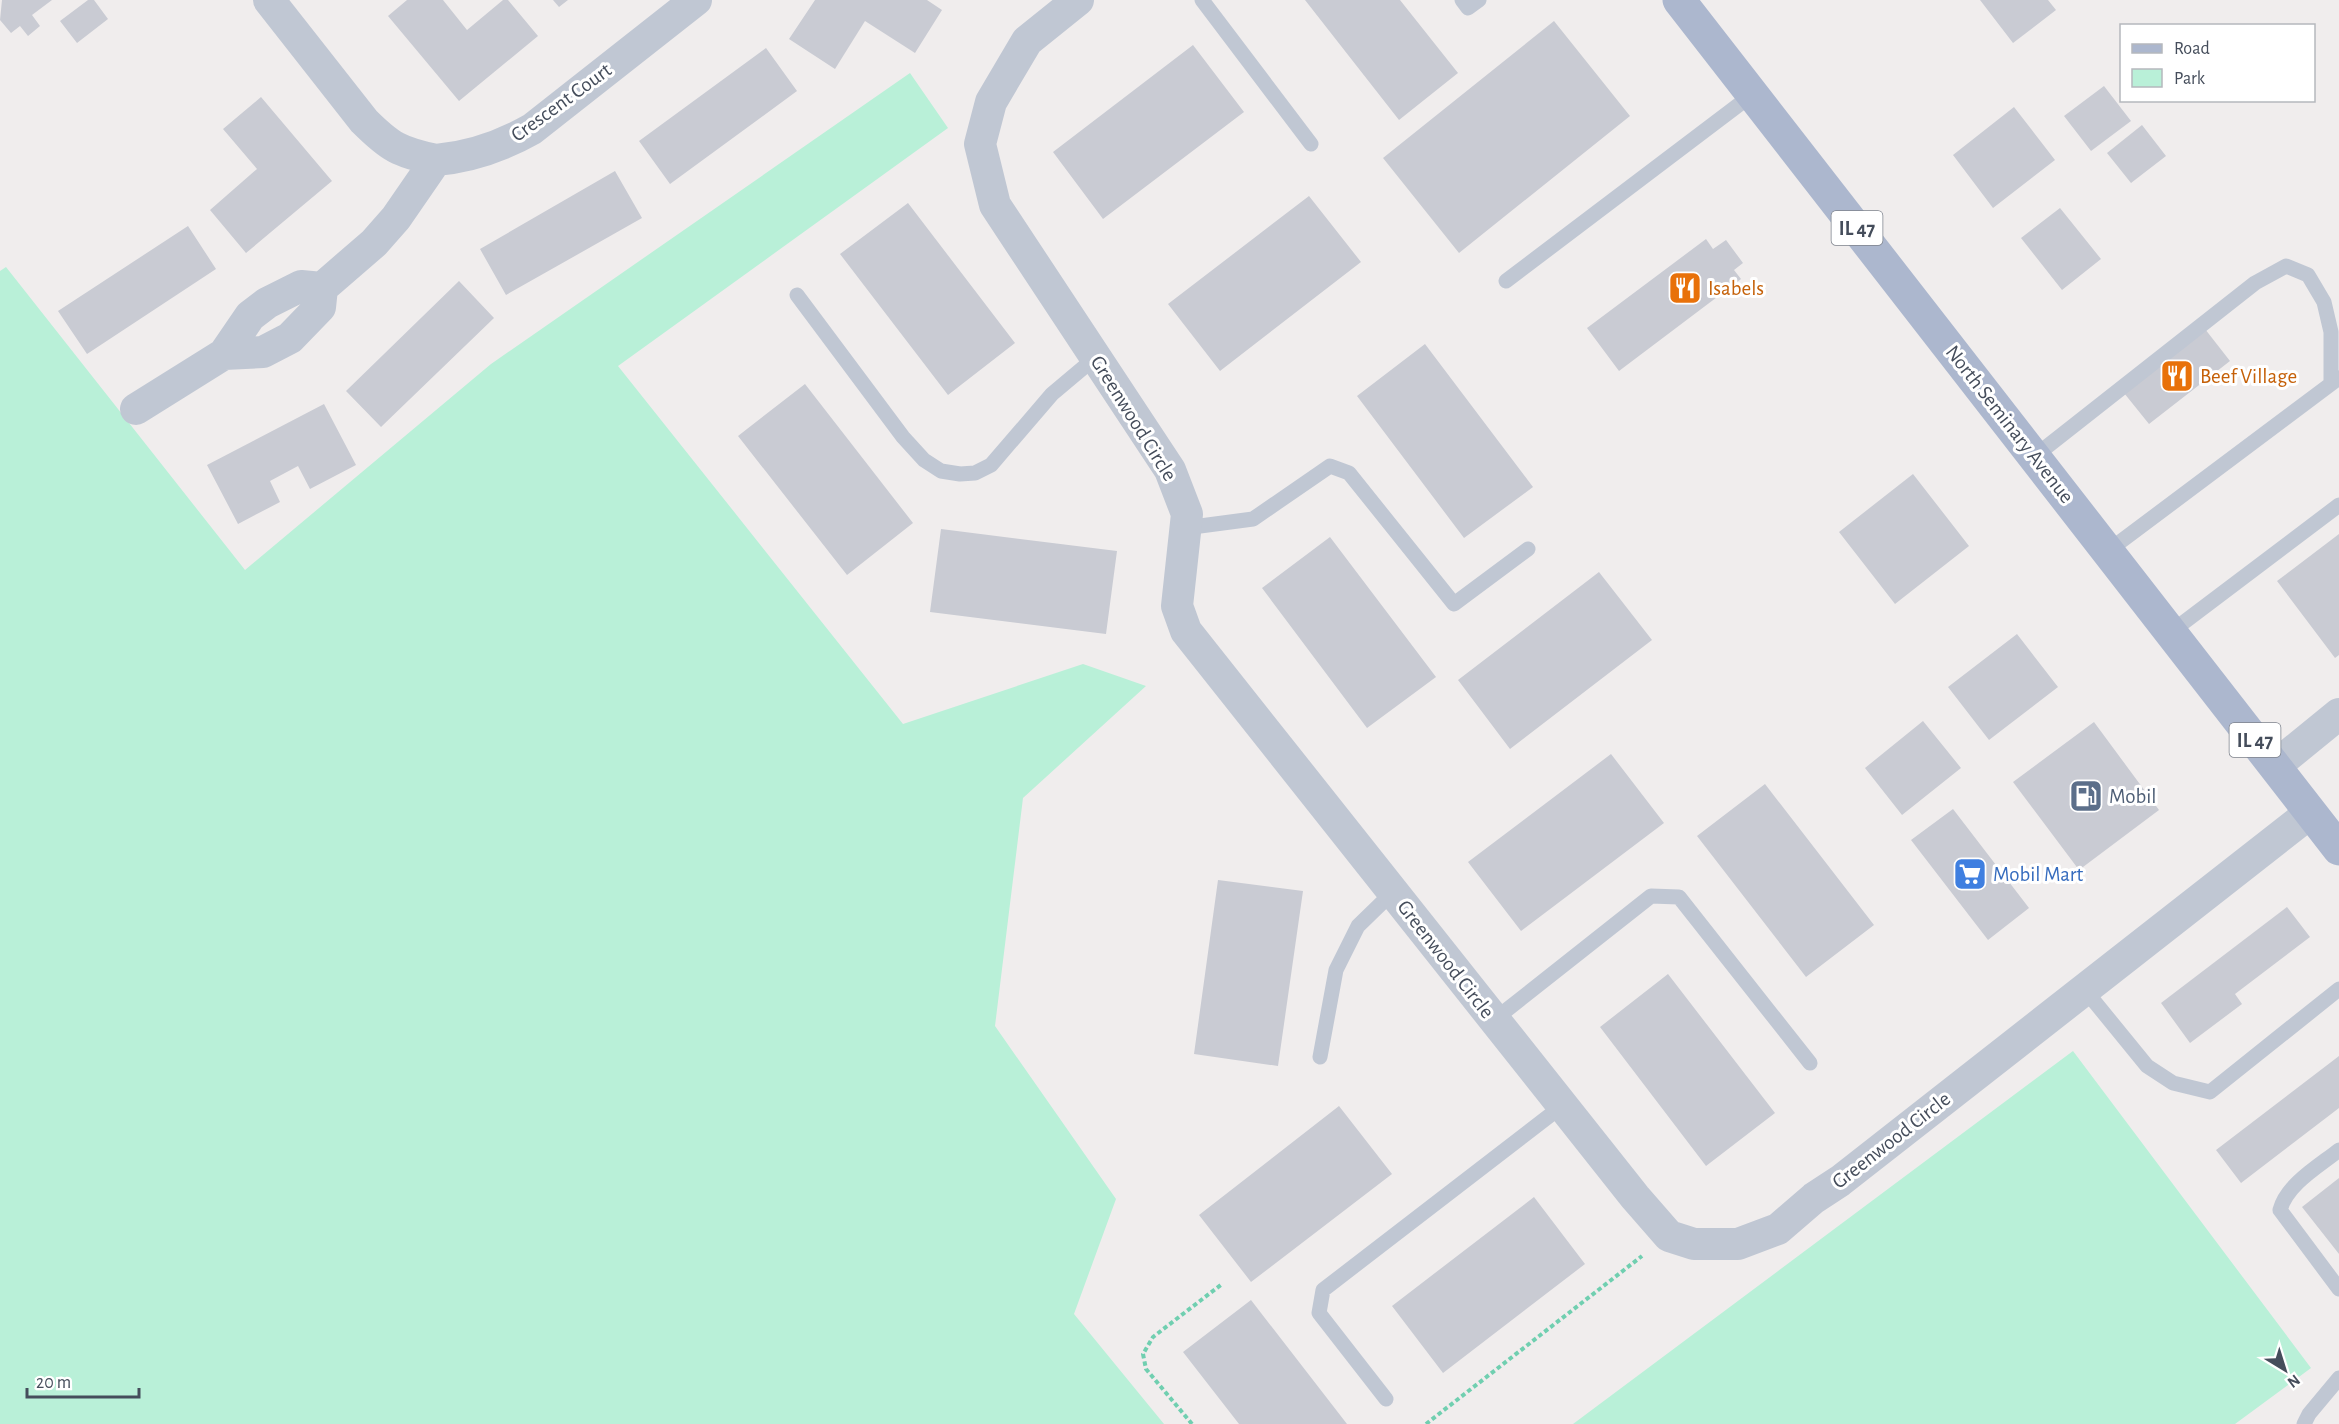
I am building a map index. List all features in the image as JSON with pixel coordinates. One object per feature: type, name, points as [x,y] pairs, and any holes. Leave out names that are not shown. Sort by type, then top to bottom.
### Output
[{"type":"main road","name":"North Seminary Avenue","points":[[1679,0],[2339,849]]},
{"type":"street","points":[[224,354],[263,352],[291,338],[320,307],[322,288],[374,243],[396,218],[436,160],[406,153],[382,139],[364,121],[269,0]]},
{"type":"street","name":"Crescent Court","points":[[436,160],[474,154],[503,144],[532,129],[696,0]]},
{"type":"street","name":"Greenwood Circle","points":[[1078,0],[1026,41],[991,102],[980,144],[995,205],[1170,470],[1187,514],[1177,606],[1186,631],[1562,1106],[1669,1236],[1694,1244],[1738,1244],[1778,1229],[1814,1198],[1840,1181],[2310,813]]},
{"type":"street","points":[[136,408],[224,354],[250,316],[267,303],[301,286],[322,288]]},
{"type":"street","points":[[2275,766],[2339,714]]},
{"type":"lane","points":[[1202,0],[1311,144]]},
{"type":"lane","points":[[1462,0],[1468,8],[1479,0]]},
{"type":"lane","points":[[1506,281],[1753,94]]},
{"type":"lane","points":[[2035,456],[2255,283],[2286,266],[2308,275],[2324,302],[2331,332],[2335,381],[2108,551]]},
{"type":"lane","points":[[797,295],[903,437],[924,460],[941,471],[960,474],[975,472],[991,465],[1052,394],[1096,357]]},
{"type":"lane","points":[[1185,528],[1253,519],[1330,466],[1349,473],[1454,604],[1528,549]]},
{"type":"lane","points":[[2171,632],[2339,505]]},
{"type":"lane","points":[[1320,1057],[1336,970],[1358,926],[1392,892]]},
{"type":"lane","points":[[1494,1020],[1651,896],[1679,897],[1810,1063]]},
{"type":"lane","points":[[2085,990],[2147,1066],[2173,1083],[2210,1092],[2339,989]]},
{"type":"lane","points":[[1386,1399],[1319,1313],[1323,1290],[1562,1106]]},
{"type":"lane","points":[[2339,1150],[2294,1186],[2283,1200],[2280,1210],[2339,1289]]},
{"type":"lane","points":[[2304,1424],[2309,1414],[2339,1378]]},
{"type":"path","points":[[1426,1424],[1669,1236]]},
{"type":"path","points":[[1192,1424],[1146,1369],[1143,1354],[1153,1337],[1222,1284]]},
{"type":"green space","points":[[910,73],[948,128],[618,366],[903,724],[1083,664],[1146,686],[1023,798],[995,1026],[1116,1199],[1074,1314],[1164,1424],[0,1424],[0,271],[6,267],[245,570],[491,364]]},
{"type":"green space","points":[[2073,1051],[2311,1368],[2235,1424],[1573,1424]]},
{"type":"building","points":[[2,0],[52,0],[32,15],[40,26],[28,36],[20,26],[11,33],[0,20]]},
{"type":"building","points":[[88,0],[94,0],[108,19],[77,43],[60,21]]},
{"type":"building","points":[[407,0],[443,0],[467,30],[503,0],[508,0],[538,36],[459,101],[388,16]]},
{"type":"building","points":[[553,0],[568,0],[559,7]]},
{"type":"building","points":[[815,0],[927,0],[942,10],[915,53],[865,21],[835,69],[789,39]]},
{"type":"building","points":[[1305,0],[1400,0],[1458,73],[1399,120]]},
{"type":"building","points":[[1980,0],[2048,0],[2056,10],[2013,43]]},
{"type":"building","points":[[1554,21],[1630,116],[1459,253],[1383,158]]},
{"type":"building","points":[[1193,45],[1244,112],[1103,219],[1053,152]]},
{"type":"building","points":[[766,48],[797,91],[670,184],[639,141]]},
{"type":"building","points":[[2104,86],[2131,121],[2091,151],[2064,116]]},
{"type":"building","points":[[261,97],[332,181],[246,253],[210,210],[257,169],[223,129]]},
{"type":"building","points":[[2014,107],[2055,160],[1993,208],[1953,155]]},
{"type":"building","points":[[2142,125],[2166,156],[2131,183],[2107,153]]},
{"type":"building","points":[[615,171],[642,218],[506,295],[480,249]]},
{"type":"building","points":[[1309,196],[1361,262],[1220,371],[1168,304]]},
{"type":"building","points":[[908,203],[1015,343],[948,395],[840,254]]},
{"type":"building","points":[[2060,208],[2101,259],[2062,290],[2021,238]]},
{"type":"building","points":[[188,226],[216,269],[87,354],[58,311]]},
{"type":"building","points":[[1706,239],[1713,249],[1726,240],[1743,263],[1734,270],[1741,279],[1619,371],[1587,328]]},
{"type":"building","points":[[459,281],[494,318],[381,427],[346,391]]},
{"type":"building","points":[[2205,329],[2230,361],[2149,424],[2124,393]]},
{"type":"building","points":[[1425,344],[1533,487],[1464,538],[1357,396]]},
{"type":"building","points":[[805,384],[913,523],[847,575],[738,436]]},
{"type":"building","points":[[324,404],[356,465],[310,489],[298,466],[270,481],[280,502],[238,524],[207,465]]},
{"type":"building","points":[[1913,474],[1969,546],[1895,604],[1839,532]]},
{"type":"building","points":[[941,529],[1117,551],[1106,634],[930,612]]},
{"type":"building","points":[[2339,534],[2339,655],[2335,658],[2277,581]]},
{"type":"building","points":[[1330,537],[1436,677],[1367,728],[1262,588]]},
{"type":"building","points":[[1599,572],[1652,640],[1510,749],[1458,680]]},
{"type":"building","points":[[2017,634],[2058,687],[1989,740],[1948,687]]},
{"type":"building","points":[[1923,721],[1961,768],[1902,815],[1865,768]]},
{"type":"building","name":"Mobil","points":[[2094,722],[2159,810],[2079,870],[2013,782]]},
{"type":"building","points":[[1611,754],[1664,823],[1521,931],[1468,862]]},
{"type":"building","points":[[1765,784],[1874,925],[1806,977],[1697,836]]},
{"type":"building","name":"Mobil Mart","points":[[1953,809],[2029,908],[1988,940],[1911,840]]},
{"type":"building","points":[[1218,880],[1303,891],[1278,1066],[1194,1054]]},
{"type":"building","points":[[2287,907],[2310,937],[2235,994],[2242,1004],[2190,1043],[2161,1003]]},
{"type":"building","points":[[1668,974],[1775,1113],[1706,1166],[1600,1027]]},
{"type":"building","points":[[2339,1056],[2339,1108],[2241,1183],[2216,1150]]},
{"type":"building","points":[[1339,1106],[1392,1174],[1251,1282],[1199,1215]]},
{"type":"building","points":[[2339,1178],[2339,1254],[2302,1207]]},
{"type":"building","points":[[1534,1197],[1585,1264],[1443,1373],[1392,1306]]},
{"type":"building","points":[[1251,1300],[1347,1424],[1239,1424],[1183,1352]]},
{"type":"place","name":"Isabels","points":[[1685,288]]},
{"type":"place","name":"Beef Village","points":[[2177,376]]},
{"type":"place","name":"Mobil","points":[[2086,796]]},
{"type":"place","name":"Mobil Mart","points":[[1970,874]]}]
